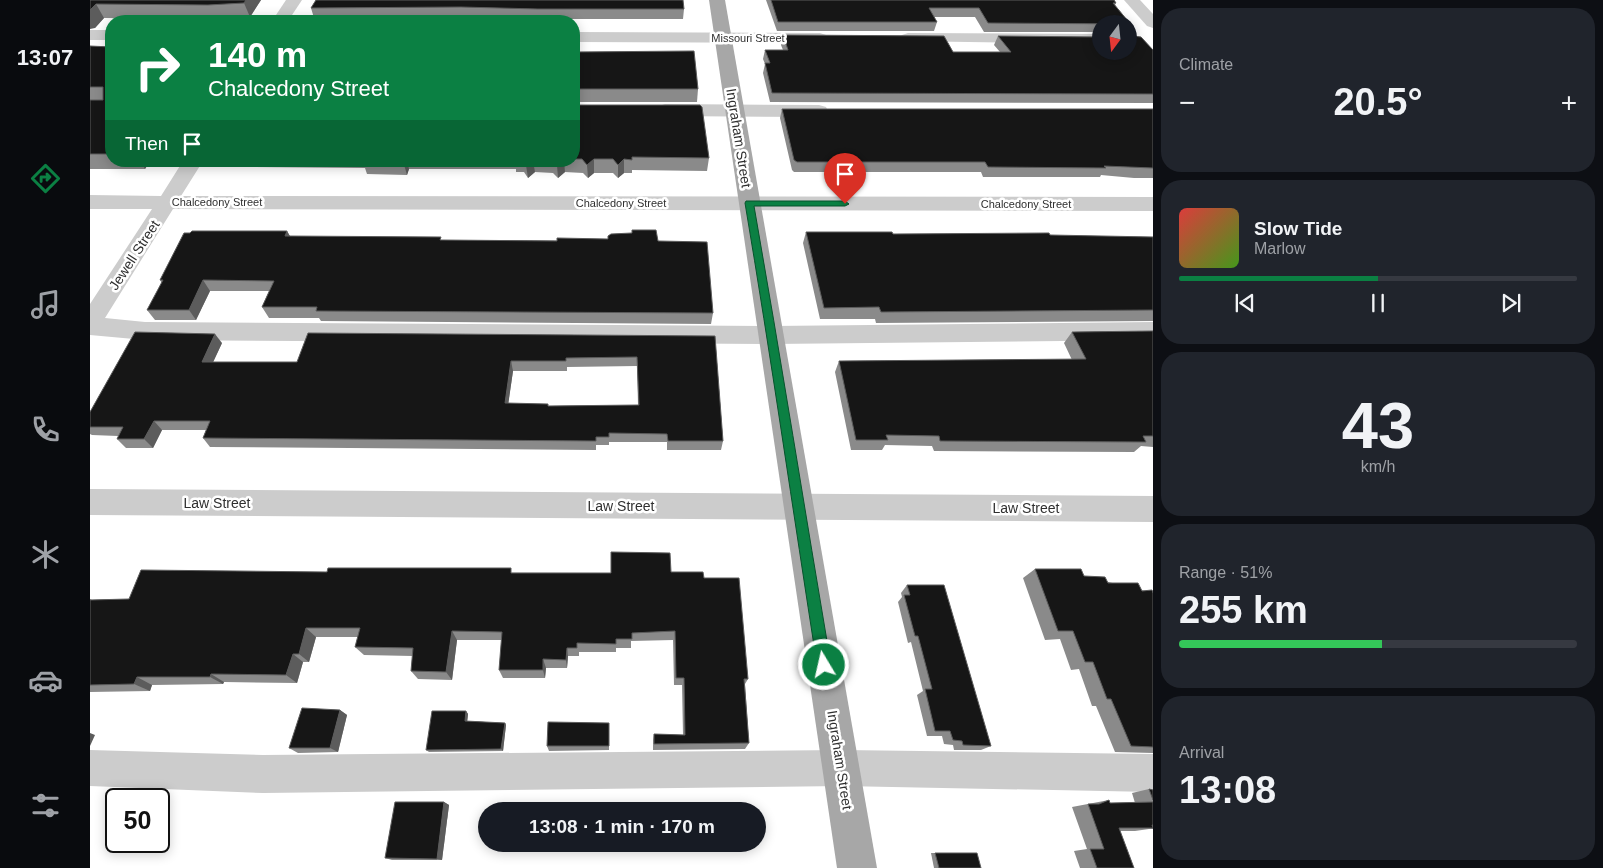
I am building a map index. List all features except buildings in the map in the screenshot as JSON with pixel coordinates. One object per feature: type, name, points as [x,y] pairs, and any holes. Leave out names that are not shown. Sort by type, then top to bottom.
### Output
[{"type":"main road","name":"Ingraham Street","points":[[717,0],[772,335],[780,398],[858,868]]},
{"type":"street","points":[[284,15],[294,0]]},
{"type":"street","points":[[1132,0],[1153,24]]},
{"type":"street","points":[[90,35],[105,35]]},
{"type":"street","name":"Missouri Street","points":[[580,37],[833,38]]},
{"type":"street","points":[[892,38],[1092,39]]},
{"type":"street","points":[[644,110],[840,111]]},
{"type":"street","name":"Jewell Street","points":[[90,324],[189,167]]},
{"type":"street","name":"Chalcedony Street","points":[[90,202],[1153,204]]},
{"type":"street","points":[[90,324],[145,331],[772,335],[1153,331]]},
{"type":"street","name":"Law Street","points":[[90,502],[1153,509]]},
{"type":"street","points":[[90,768],[263,774],[842,768],[1153,773]]},
{"type":"route","points":[[824,665],[780,398],[772,335],[749,203],[845,204]]}]
